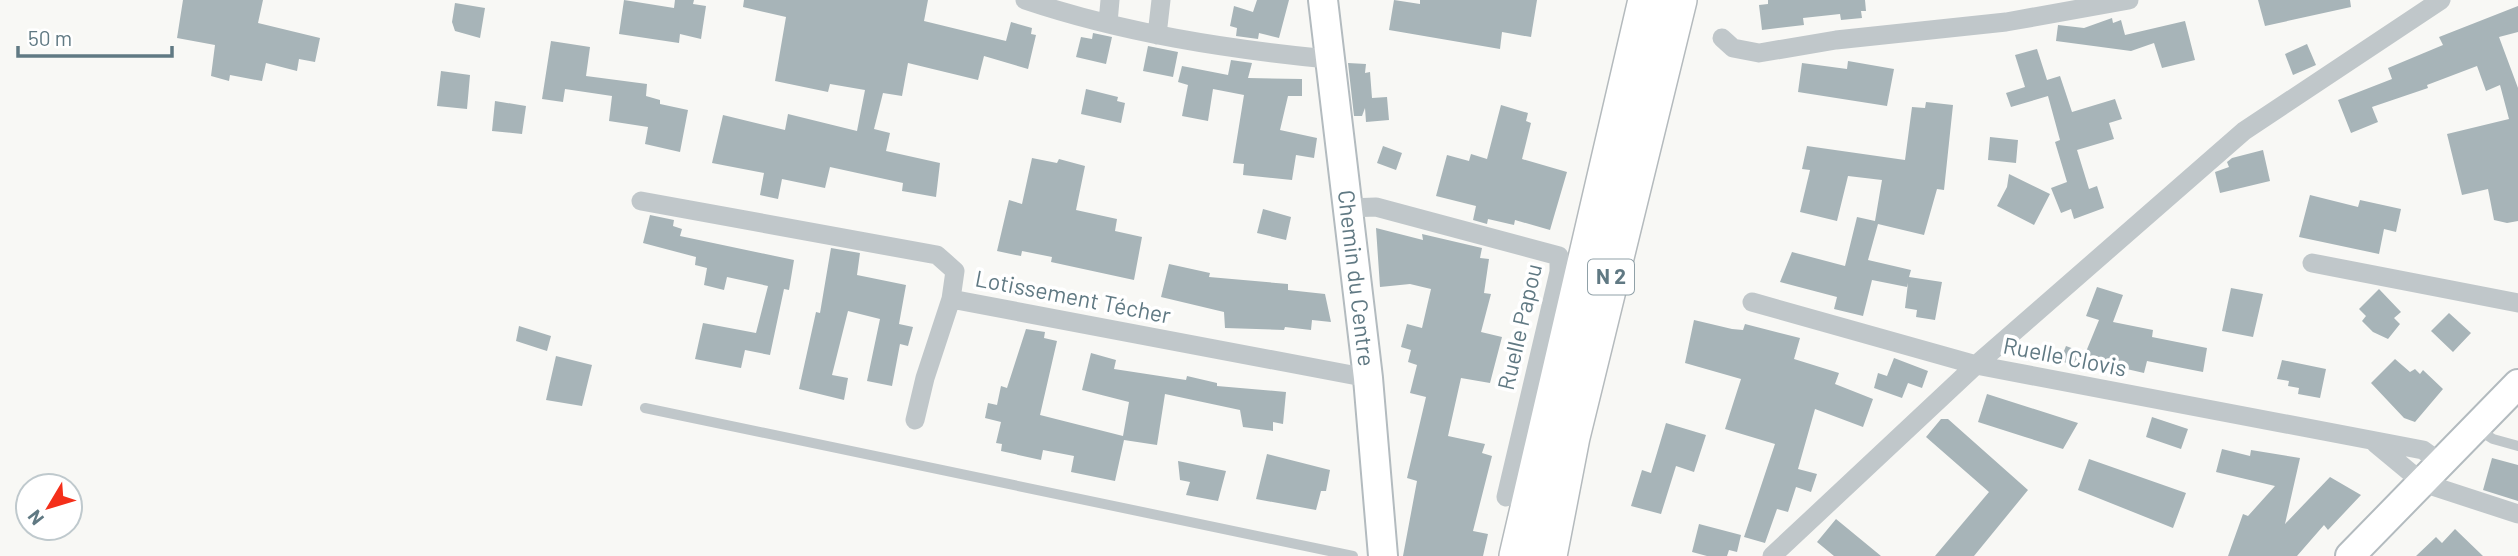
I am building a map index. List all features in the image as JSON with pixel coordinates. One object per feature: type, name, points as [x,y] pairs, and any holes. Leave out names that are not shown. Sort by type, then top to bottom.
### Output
[{"type":"highway","name":"N 2","points":[[1517,556],[1646,0]]},
{"type":"highway","name":"N 2","points":[[1549,556],[1572,437],[1679,0]]},
{"type":"street","points":[[1025,0],[1072,16],[1157,35],[1261,52],[1328,59]]},
{"type":"street","points":[[1108,23],[1110,0]]},
{"type":"street","points":[[1157,35],[1161,0]]},
{"type":"street","name":"Chemin du Centre","points":[[1323,0],[1368,378],[1384,556]]},
{"type":"street","points":[[1722,38],[1733,48],[1759,53],[1836,40],[2006,22],[2127,0]]},
{"type":"street","points":[[1772,556],[1976,365],[2244,131],[2441,0]]},
{"type":"street","name":"Lotissement Técher","points":[[641,201],[937,255],[955,271],[951,299],[1368,378]]},
{"type":"street","name":"Ruelle Papou","points":[[1349,208],[1376,206],[1559,256],[1559,272],[1506,498]]},
{"type":"street","points":[[2312,263],[2518,303]]},
{"type":"street","points":[[915,420],[925,378],[951,299]]},
{"type":"street","name":"Ruelle Clovis","points":[[1752,302],[1976,365],[2423,450],[2432,473]]},
{"type":"street","points":[[2350,556],[2518,384]]},
{"type":"street","name":"Ruelle Clovis","points":[[2372,441],[2432,473]]},
{"type":"street","points":[[2432,473],[2518,514]]},
{"type":"lane","points":[[645,408],[1353,556]]},
{"type":"lane","points":[[2475,428],[2493,439],[2518,446]]},
{"type":"building","points":[[183,0],[263,0],[258,23],[320,38],[315,62],[299,59],[297,71],[266,63],[262,81],[230,75],[229,81],[211,76],[215,45],[177,38]]},
{"type":"building","points":[[624,0],[674,8],[675,0],[694,0],[693,4],[706,6],[701,39],[680,34],[679,43],[619,34]]},
{"type":"building","points":[[744,0],[928,0],[924,21],[1006,41],[1011,22],[1032,28],[1031,34],[1036,35],[1028,69],[984,56],[978,80],[908,63],[902,96],[883,93],[874,129],[890,133],[886,151],[940,163],[936,197],[902,191],[903,183],[830,167],[825,188],[782,179],[778,199],[760,195],[764,173],[712,163],[723,115],[785,130],[788,114],[857,131],[865,90],[830,84],[828,92],[775,81],[786,17],[743,7]]},
{"type":"building","points":[[1257,0],[1289,0],[1279,38],[1259,33],[1258,39],[1236,36],[1237,28],[1230,26],[1234,6],[1253,12]]},
{"type":"building","points":[[1394,0],[1420,4],[1420,0],[1537,0],[1531,37],[1502,32],[1500,49],[1389,30]]},
{"type":"building","points":[[1768,0],[1865,0],[1866,11],[1861,11],[1862,18],[1841,20],[1840,14],[1803,18],[1804,25],[1762,30],[1759,5],[1768,4]]},
{"type":"building","points":[[2258,0],[2350,0],[2351,7],[2265,26]]},
{"type":"building","points":[[455,3],[485,8],[480,38],[455,31],[452,22]]},
{"type":"building","points":[[2518,6],[2518,32],[2499,37],[2518,88],[2518,221],[2507,223],[2494,220],[2488,189],[2462,195],[2447,134],[2509,119],[2500,85],[2486,91],[2477,66],[2427,85],[2428,88],[2372,107],[2378,122],[2351,133],[2338,100],[2392,79],[2388,68],[2443,45],[2439,37]]},
{"type":"building","points":[[2112,18],[2113,23],[2121,20],[2125,35],[2185,21],[2195,60],[2162,68],[2154,43],[2131,51],[2056,41],[2058,25],[2084,28]]},
{"type":"building","points":[[1093,33],[1112,37],[1106,64],[1076,57],[1081,37],[1092,39]]},
{"type":"building","points":[[551,41],[590,47],[586,76],[647,84],[646,96],[660,100],[660,104],[688,110],[680,152],[645,144],[648,127],[609,121],[612,96],[565,89],[563,102],[542,99]]},
{"type":"building","points":[[2307,44],[2316,65],[2293,75],[2285,54]]},
{"type":"building","points":[[1148,46],[1178,52],[1173,77],[1143,71]]},
{"type":"building","points":[[2037,49],[2047,80],[2060,76],[2072,112],[2115,99],[2122,119],[2109,123],[2114,139],[2077,150],[2089,189],[2097,186],[2104,208],[2074,219],[2071,209],[2061,213],[2051,188],[2067,182],[2055,142],[2060,140],[2048,96],[2011,107],[2006,93],[2025,87],[2015,55]]},
{"type":"building","points":[[1231,60],[1252,63],[1248,78],[1302,79],[1302,96],[1288,96],[1280,130],[1317,138],[1314,158],[1296,155],[1292,180],[1243,175],[1244,164],[1233,163],[1244,95],[1213,89],[1208,121],[1182,116],[1188,85],[1178,82],[1182,66],[1228,75]]},
{"type":"building","points":[[1848,61],[1894,69],[1887,106],[1798,92],[1802,63],[1847,69]]},
{"type":"building","points":[[1348,63],[1366,64],[1365,73],[1370,72],[1372,98],[1387,97],[1389,120],[1366,122],[1365,108],[1362,116],[1354,116]]},
{"type":"building","points":[[441,71],[470,75],[467,109],[437,106]]},
{"type":"building","points":[[1086,89],[1118,97],[1117,101],[1125,103],[1121,123],[1081,114]]},
{"type":"building","points":[[495,101],[526,106],[522,134],[492,131]]},
{"type":"building","points":[[1926,102],[1953,105],[1944,190],[1937,189],[1924,235],[1878,224],[1868,260],[1911,270],[1909,277],[1942,282],[1935,320],[1916,317],[1917,310],[1905,308],[1908,283],[1907,287],[1872,280],[1863,316],[1834,309],[1837,297],[1780,282],[1792,252],[1845,266],[1857,217],[1875,221],[1882,180],[1848,176],[1837,221],[1800,212],[1810,170],[1802,169],[1807,146],[1905,160],[1912,107],[1925,108]]},
{"type":"building","points":[[1501,105],[1528,113],[1526,121],[1531,123],[1522,159],[1567,172],[1550,230],[1515,220],[1514,225],[1488,219],[1487,224],[1473,220],[1476,206],[1436,196],[1447,155],[1469,161],[1471,154],[1487,159]]},
{"type":"building","points":[[1990,137],[2018,140],[2016,163],[1988,160]]},
{"type":"building","points":[[1383,146],[1402,153],[1396,170],[1377,163]]},
{"type":"building","points":[[2263,150],[2270,181],[2220,193],[2215,172],[2229,167],[2227,162],[2232,158]]},
{"type":"building","points":[[1032,158],[1057,163],[1059,159],[1085,166],[1076,210],[1117,219],[1115,231],[1142,237],[1134,280],[1051,262],[1052,257],[1022,251],[1021,256],[997,251],[1009,200],[1022,204]]},
{"type":"building","points":[[2009,174],[2050,194],[2034,225],[1997,206],[2007,187]]},
{"type":"building","points":[[2310,195],[2358,207],[2360,200],[2401,209],[2396,232],[2384,229],[2379,254],[2299,237]]},
{"type":"building","points":[[1263,209],[1291,217],[1286,240],[1257,233]]},
{"type":"building","points":[[650,215],[674,220],[673,226],[682,229],[680,236],[794,260],[789,290],[784,289],[770,355],[745,350],[741,368],[695,359],[703,323],[756,333],[768,286],[727,277],[724,290],[704,285],[707,268],[695,265],[696,257],[643,243]]},
{"type":"building","points":[[1376,228],[1423,240],[1422,234],[1482,248],[1480,258],[1489,259],[1484,293],[1491,294],[1481,332],[1502,337],[1490,383],[1461,378],[1448,436],[1485,444],[1482,453],[1492,456],[1473,531],[1488,534],[1483,556],[1403,556],[1417,481],[1407,478],[1426,397],[1410,393],[1417,365],[1408,362],[1411,350],[1401,347],[1407,324],[1422,328],[1431,289],[1410,284],[1380,287]]},
{"type":"building","points":[[831,248],[860,253],[857,275],[906,285],[899,324],[913,327],[908,346],[900,344],[892,386],[867,381],[880,319],[848,311],[832,375],[848,378],[844,400],[799,389],[816,312],[820,313]]},
{"type":"building","points":[[1169,264],[1210,273],[1209,277],[1288,284],[1288,290],[1325,294],[1331,322],[1312,320],[1311,330],[1285,327],[1284,330],[1225,328],[1224,312],[1161,297]]},
{"type":"building","points":[[2097,287],[2123,295],[2113,322],[2153,330],[2152,337],[2207,348],[2203,372],[2147,361],[2144,373],[2105,364],[2103,368],[2083,359],[2099,320],[2086,316]]},
{"type":"building","points":[[2231,288],[2263,294],[2253,337],[2222,331]]},
{"type":"building","points":[[2379,289],[2401,312],[2394,318],[2400,324],[2388,339],[2373,332],[2362,321],[2366,316],[2359,309]]},
{"type":"building","points":[[2449,313],[2471,333],[2453,352],[2431,331]]},
{"type":"building","points":[[1694,320],[1743,330],[1745,324],[1800,338],[1794,359],[1839,373],[1835,384],[1873,399],[1863,427],[1815,409],[1798,469],[1817,474],[1811,492],[1796,487],[1788,512],[1777,509],[1765,543],[1744,537],[1775,444],[1725,429],[1741,379],[1685,363]]},
{"type":"building","points":[[519,326],[551,336],[547,351],[516,341]]},
{"type":"building","points":[[1026,329],[1045,332],[1044,338],[1057,341],[1040,415],[1123,436],[1129,402],[1082,390],[1091,353],[1116,360],[1114,369],[1186,380],[1187,376],[1217,383],[1217,386],[1286,392],[1283,424],[1273,422],[1273,431],[1243,427],[1240,410],[1165,394],[1157,445],[1124,440],[1115,481],[1071,472],[1074,456],[1043,450],[1041,460],[1001,451],[1002,444],[996,443],[1001,422],[985,418],[988,403],[997,405],[1001,386],[1007,388]]},
{"type":"building","points":[[2066,346],[2085,353],[2079,367],[2060,361]]},
{"type":"building","points":[[556,356],[592,365],[582,406],[546,400]]},
{"type":"building","points":[[1894,358],[1928,371],[1922,388],[1908,383],[1902,398],[1874,388],[1878,373],[1887,376]]},
{"type":"building","points":[[2395,359],[2410,372],[2415,369],[2420,374],[2423,370],[2443,389],[2415,422],[2404,418],[2371,383]]},
{"type":"building","points":[[2282,360],[2326,369],[2320,398],[2298,394],[2299,388],[2288,386],[2289,381],[2277,379]]},
{"type":"building","points":[[1987,394],[2078,423],[2063,449],[2025,437],[1978,422]]},
{"type":"building","points":[[2152,417],[2188,429],[2181,449],[2146,437]]},
{"type":"building","points":[[1941,419],[1948,419],[2028,490],[1974,556],[1935,556],[1989,492],[1926,437]]},
{"type":"building","points":[[1666,423],[1706,435],[1694,472],[1676,466],[1661,514],[1631,506],[1642,470],[1651,473]]},
{"type":"building","points":[[2222,449],[2250,456],[2251,450],[2300,458],[2285,524],[2330,477],[2361,495],[2328,530],[2324,525],[2297,556],[2228,556],[2243,514],[2248,516],[2275,486],[2216,472]]},
{"type":"building","points":[[1267,454],[1330,470],[1326,491],[1321,491],[1316,510],[1256,499]]},
{"type":"building","points":[[2492,458],[2518,465],[2518,501],[2483,490]]},
{"type":"building","points":[[2089,459],[2186,493],[2173,528],[2078,490]]},
{"type":"building","points":[[1178,461],[1226,471],[1218,501],[1186,495],[1190,482],[1180,480]]},
{"type":"building","points":[[1836,519],[1881,556],[1834,556],[1817,542]]},
{"type":"building","points":[[1699,524],[1741,535],[1737,552],[1729,550],[1727,556],[1707,556],[1692,552]]},
{"type":"building","points":[[2455,529],[2483,556],[2416,556],[2436,537],[2442,543]]}]
